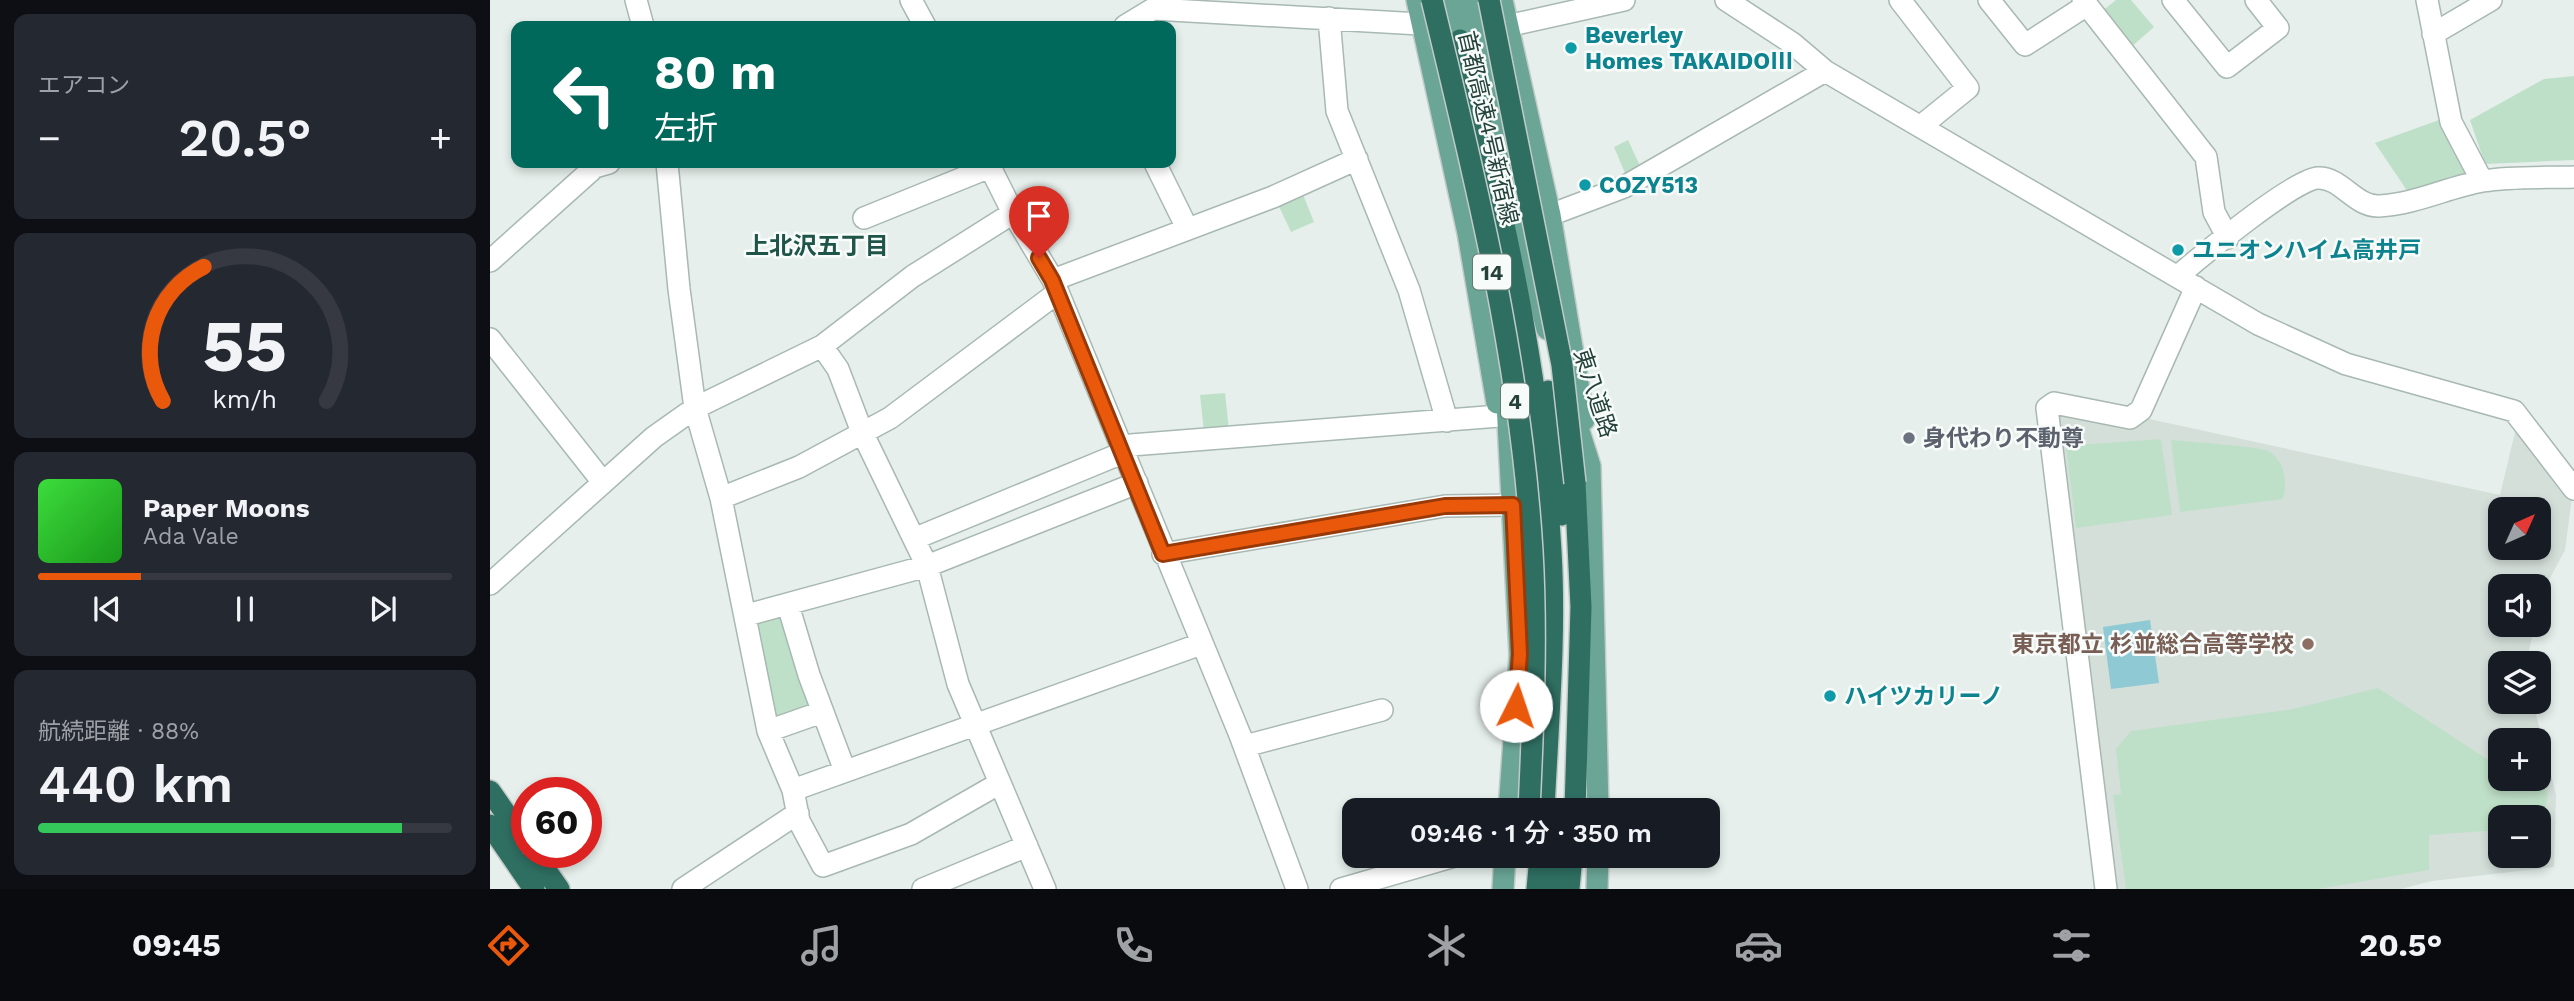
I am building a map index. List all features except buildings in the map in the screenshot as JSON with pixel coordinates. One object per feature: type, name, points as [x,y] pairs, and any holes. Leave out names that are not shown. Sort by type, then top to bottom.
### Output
[{"type":"highway","name":"首都高速4号新宿線","points":[[1432,0],[1498,295],[1521,439],[1532,552],[1534,703],[1530,798]]},
{"type":"highway","name":"首都高速4号新宿線","points":[[1489,0],[1560,351],[1576,483],[1581,607],[1575,798]]},
{"type":"highway","points":[[1460,40],[1490,158],[1526,341],[1558,552],[1545,798]]},
{"type":"highway","points":[[1496,128],[1556,436],[1564,686],[1558,798]]},
{"type":"highway","points":[[490,791],[511,821]]},
{"type":"highway","points":[[490,825],[534,889]]},
{"type":"highway","points":[[544,868],[559,889]]},
{"type":"highway","points":[[1525,889],[1526,868]]},
{"type":"highway","points":[[1537,889],[1539,868]]},
{"type":"highway","points":[[1553,889],[1554,868]]},
{"type":"highway","points":[[1569,889],[1571,868]]},
{"type":"main road","points":[[1417,0],[1468,233],[1513,505]]},
{"type":"main road","name":"14","points":[[1452,0],[1460,40],[1474,162],[1503,335],[1520,654],[1510,798]]},
{"type":"main road","name":"東八道路","points":[[1471,0],[1496,128],[1540,306],[1590,466],[1598,798]]},
{"type":"main road","points":[[1502,0],[1550,215],[1590,466]]},
{"type":"main road","points":[[1503,889],[1504,868]]},
{"type":"main road","points":[[1597,889],[1598,868]]},
{"type":"street","points":[[636,0],[642,21]]},
{"type":"street","points":[[911,0],[922,21]]},
{"type":"street","points":[[1507,26],[1624,0]]},
{"type":"street","points":[[1726,0],[1793,43],[1825,71],[2258,324],[2346,364],[2514,411],[2574,489]]},
{"type":"street","points":[[1900,0],[1968,88],[1921,126]]},
{"type":"street","points":[[1989,0],[2025,45],[2085,2],[2206,157],[2214,212],[2228,238]]},
{"type":"street","points":[[2180,3],[2227,67],[2278,28],[2256,0]]},
{"type":"street","points":[[2427,0],[2451,122],[2482,181]]},
{"type":"street","points":[[2433,34],[2491,0]]},
{"type":"street","points":[[1130,21],[1151,2],[1420,23]]},
{"type":"street","points":[[1329,18],[1337,111],[1409,290],[1447,421]]},
{"type":"street","points":[[1550,215],[1624,187],[1825,71]]},
{"type":"street","points":[[720,498],[799,467],[920,398],[1055,287],[1187,228],[1273,197],[1357,159]]},
{"type":"street","points":[[490,261],[594,168]]},
{"type":"street","points":[[667,168],[679,289],[695,408],[720,498],[747,615],[768,731],[793,790],[798,813],[823,866],[911,834],[1000,783]]},
{"type":"street","points":[[864,218],[981,168]]},
{"type":"street","points":[[992,168],[1013,213],[1055,287],[1137,483],[1163,554],[1245,746],[1297,889]]},
{"type":"street","points":[[1157,168],[1187,228]]},
{"type":"street","points":[[2106,889],[2048,408],[2054,403],[2130,418],[2141,410],[2187,281],[2217,243],[2228,238],[2306,181],[2319,178],[2333,183],[2366,206],[2424,200],[2482,181],[2574,177]]},
{"type":"street","points":[[490,584],[654,437],[695,408],[822,346],[912,276],[1013,213]]},
{"type":"street","points":[[490,340],[602,481]]},
{"type":"street","points":[[822,346],[838,369],[862,432],[916,538],[935,563]]},
{"type":"street","points":[[916,538],[1131,445],[1499,416]]},
{"type":"street","points":[[747,615],[935,563],[1137,483]]},
{"type":"street","points":[[1163,554],[1445,506],[1513,505]]},
{"type":"street","points":[[941,528],[935,563],[958,684],[1045,889]]},
{"type":"street","points":[[788,605],[821,712],[845,771]]},
{"type":"street","points":[[793,790],[1202,644]]},
{"type":"street","points":[[1245,746],[1382,710]]},
{"type":"street","points":[[768,731],[821,712]]},
{"type":"street","points":[[683,889],[798,813]]},
{"type":"street","points":[[923,889],[1027,846]]},
{"type":"street","points":[[1341,889],[1414,868]]},
{"type":"shaded area","name":"東京都立 杉並総合高等学校","points":[[2056,414],[2140,417],[2500,495],[2516,428],[2572,497],[2565,550],[2551,576],[2488,574],[2488,637],[2532,637],[2529,651],[2488,651],[2488,714],[2536,714],[2539,728],[2488,728],[2488,791],[2551,791],[2551,775],[2556,795],[2554,867],[2551,867],[2551,805],[2488,805],[2488,868],[2545,868],[2432,881],[2401,889],[2116,889]]},
{"type":"green space","points":[[2116,0],[2131,0],[2154,27],[2130,48],[2101,12]]},
{"type":"green space","points":[[2574,76],[2574,160],[2485,164],[2470,120],[2544,79]]},
{"type":"green space","points":[[2439,120],[2476,181],[2412,198],[2375,143]]},
{"type":"green space","points":[[1628,140],[1642,170],[1627,178],[1614,147]]},
{"type":"green space","points":[[1302,192],[1314,222],[1291,232],[1276,200]]},
{"type":"green space","points":[[1225,393],[1229,430],[1204,432],[1200,395]]},
{"type":"green space","points":[[2161,439],[2172,515],[2076,528],[2066,446]]},
{"type":"green space","points":[[2171,440],[2268,451],[2278,460],[2284,472],[2283,499],[2180,512]]},
{"type":"green space","points":[[782,611],[813,702],[808,711],[772,718],[755,620]]},
{"type":"green space","points":[[2378,688],[2488,760],[2488,791],[2546,791],[2546,805],[2488,805],[2488,831],[2429,835],[2429,870],[2318,889],[2126,889],[2113,795],[2121,794],[2116,749],[2131,731],[2293,709]]},
{"type":"water","points":[[2150,620],[2159,683],[2111,689],[2103,627]]},
{"type":"place","name":"Beverley Homes TAKAIDOⅢ","points":[[1571,48]]},
{"type":"place","name":"COZY513","points":[[1585,185]]},
{"type":"place","name":"ユニオンハイム高井戸","points":[[2178,250]]},
{"type":"place","name":"身代わり不動尊","points":[[1909,438]]},
{"type":"place","name":"東京都立 杉並総合高等学校","points":[[2308,644]]},
{"type":"place","name":"ハイツカリーノ","points":[[1830,696]]},
{"type":"district","name":"上北沢五丁目","points":[[817,246]]},
{"type":"route","points":[[1039,258],[1052,280],[1137,483],[1163,554],[1445,506],[1513,505],[1520,654],[1516,706]]}]
